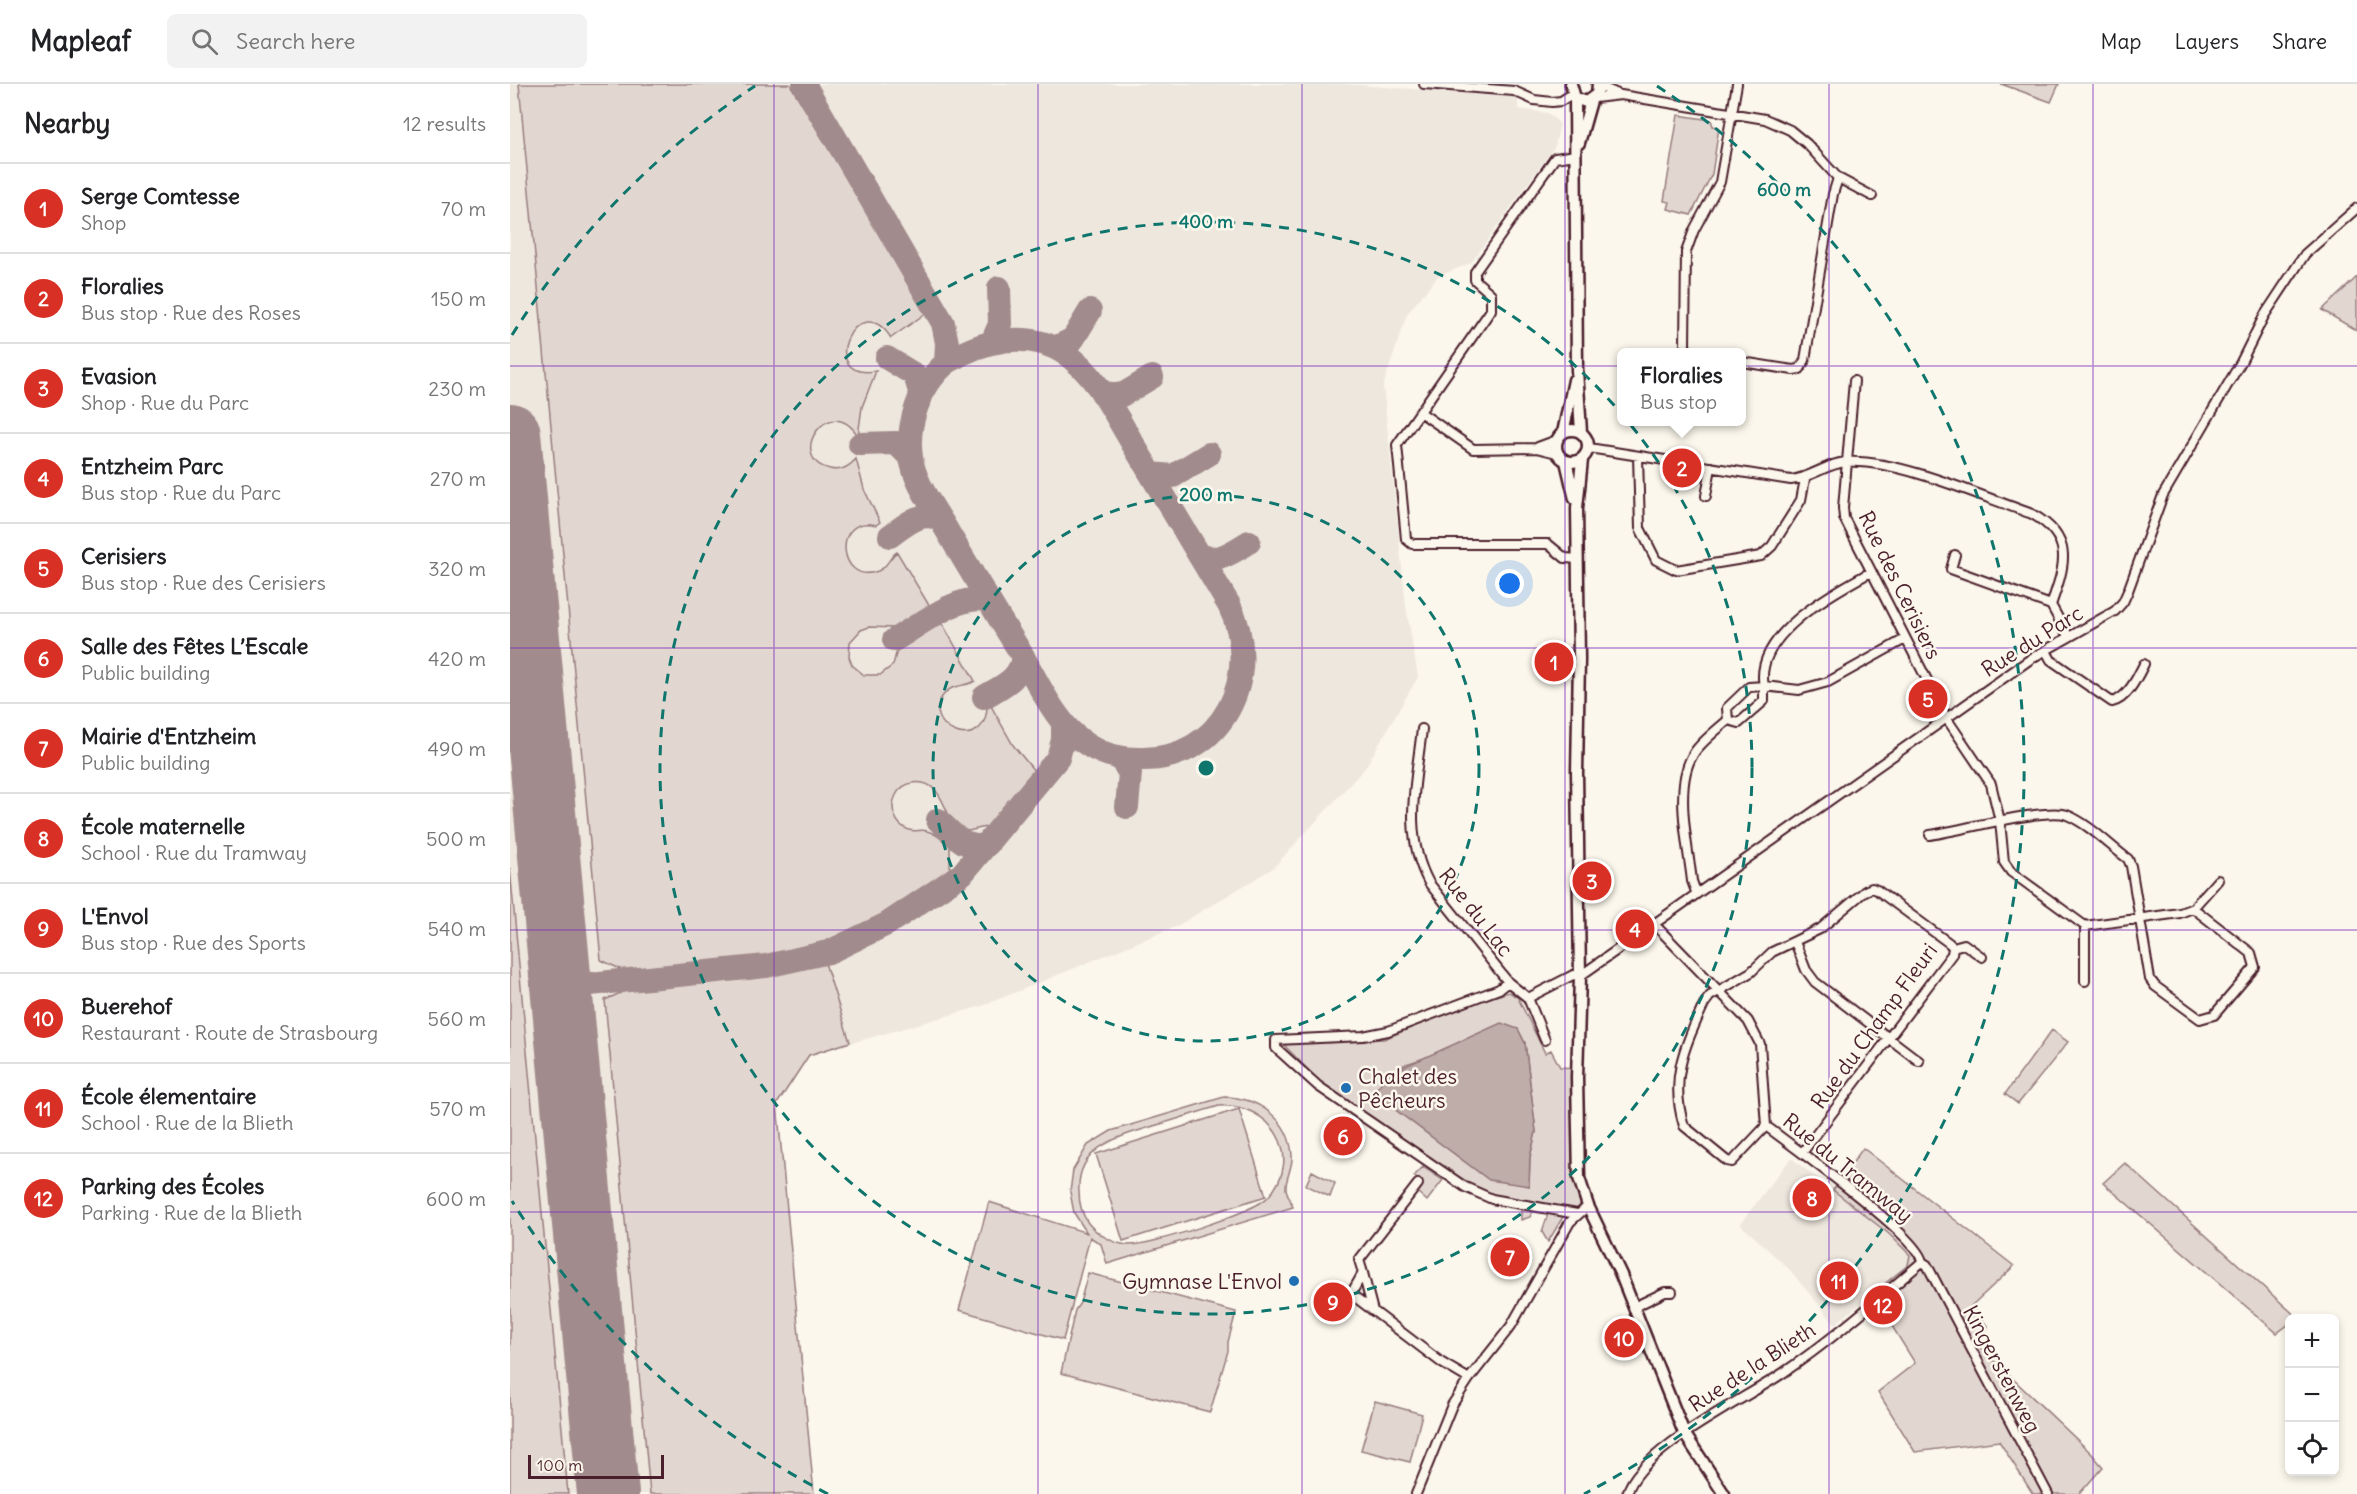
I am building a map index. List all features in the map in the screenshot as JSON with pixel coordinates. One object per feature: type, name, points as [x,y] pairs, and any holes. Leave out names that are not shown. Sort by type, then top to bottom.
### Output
[{"type":"main road","points":[[1576,155],[1599,85]]},
{"type":"main road","points":[[1572,92],[1582,102],[1593,99]]},
{"type":"main road","points":[[1572,92],[1576,155],[1577,370],[1581,432]]},
{"type":"main road","points":[[1577,370],[1557,453],[1566,461],[1577,508]]},
{"type":"main road","points":[[1560,437],[1572,429],[1581,432],[1588,440],[1588,448],[1582,460],[1577,508],[1580,976],[1577,1132],[1579,1178],[1587,1206],[1634,1307],[1684,1433],[1724,1494]]},
{"type":"main road","points":[[1566,461],[1582,460]]},
{"type":"street","points":[[1424,84],[1514,91],[1534,100],[1552,102],[1561,101],[1572,92]]},
{"type":"street","points":[[1686,348],[1686,252],[1720,182],[1737,84]]},
{"type":"street","points":[[1599,85],[1621,95],[1765,119],[1790,130],[1807,144],[1838,178],[1872,196]]},
{"type":"street","points":[[1593,99],[1621,95]]},
{"type":"street","points":[[1576,155],[1555,158],[1475,272],[1475,280],[1491,294],[1491,310],[1397,445],[1406,539],[1412,544],[1548,544],[1565,558],[1578,560]]},
{"type":"street","points":[[1746,363],[1793,370],[1800,369],[1805,360],[1833,195],[1838,178]]},
{"type":"street","name":"Rue du Parc","points":[[1580,976],[1696,892],[2046,651],[2115,610],[2123,602],[2163,495],[2241,362],[2264,316],[2305,254],[2357,208]]},
{"type":"street","name":"Rue des Cerisiers","points":[[1854,381],[1842,508],[1844,518],[1947,719],[1990,784],[2000,821],[2004,862],[2011,872],[2085,926]]},
{"type":"street","points":[[1420,412],[1473,449],[1537,448],[1557,453]]},
{"type":"street","points":[[1537,448],[1560,437]]},
{"type":"street","points":[[1588,448],[1791,480],[1805,478],[1846,462],[1903,470],[2032,514],[2046,522],[2061,540],[2064,549],[2063,569],[2052,605]]},
{"type":"street","points":[[1638,456],[1640,528],[1656,560],[1676,570],[1761,556],[1772,546],[1801,500],[1805,478]]},
{"type":"street","points":[[1706,496],[1711,468]]},
{"type":"street","points":[[1955,555],[1952,569],[2052,605],[2068,636]]},
{"type":"street","points":[[1728,720],[1739,723],[1764,700],[1761,673],[1788,628],[1821,600],[1871,572]]},
{"type":"street","points":[[1728,720],[1727,708],[1749,687],[1764,686],[1799,690],[1828,681],[1905,639]]},
{"type":"street","points":[[2046,651],[2051,660],[2112,702],[2119,700],[2125,694],[2144,664]]},
{"type":"street","points":[[1696,892],[1692,881],[1682,790],[1687,768],[1694,752],[1728,720]]},
{"type":"street","name":"Rue du Lac","points":[[1422,729],[1412,833],[1419,866],[1429,883],[1508,982],[1528,998],[1545,1040]]},
{"type":"street","points":[[1930,835],[2053,813],[2066,814],[2077,820],[2128,859],[2150,979],[2154,986],[2200,1020],[2214,1015],[2255,967],[2251,953],[2193,908]]},
{"type":"street","points":[[2085,981],[2085,926],[2193,908],[2218,880]]},
{"type":"street","name":"Rue du Champ Fleuri","points":[[1717,991],[1751,972],[1772,952],[1820,929],[1872,888],[1953,947]]},
{"type":"street","name":"Rue du Tramway","points":[[1653,923],[1748,1021],[1758,1038],[1766,1126],[1889,1222],[1915,1246],[1921,1254],[1922,1262]]},
{"type":"street","points":[[1795,942],[1806,970],[1815,982],[1919,1061]]},
{"type":"street","name":"Rue du Champ Fleuri","points":[[1953,947],[1964,944],[1982,957]]},
{"type":"street","name":"Rue du Champ Fleuri","points":[[1802,1153],[1952,954],[1953,947]]},
{"type":"street","points":[[1528,998],[1573,975],[1580,976]]},
{"type":"street","points":[[1508,982],[1498,989],[1388,1031],[1363,1036],[1276,1040],[1276,1048],[1318,1086],[1465,1187],[1492,1199],[1577,1214]]},
{"type":"street","points":[[1717,991],[1704,1004],[1680,1058],[1678,1073],[1684,1126],[1727,1161],[1732,1162],[1766,1126]]},
{"type":"street","points":[[1373,1311],[1359,1260],[1418,1184]]},
{"type":"street","points":[[1416,1494],[1448,1414],[1469,1378],[1511,1326],[1577,1214],[1587,1206]]},
{"type":"street","name":"Rue de la Blieth","points":[[1626,1494],[1632,1479],[1684,1433],[1782,1374],[1922,1262]]},
{"type":"street","name":"Kingerstenweg","points":[[1922,1262],[1927,1265],[2048,1494]]},
{"type":"street","points":[[1363,1273],[1351,1294],[1442,1363],[1469,1378]]},
{"type":"street","points":[[1634,1307],[1665,1292],[1672,1292]]},
{"type":"shaded area","points":[[510,84],[1345,84],[1518,97],[1518,109],[1548,113],[1560,124],[1555,146],[1471,263],[1438,276],[1407,314],[1383,386],[1406,606],[1418,677],[1365,768],[1273,868],[1177,926],[982,1006],[809,1055],[777,1104],[814,1494],[510,1494]]},
{"type":"shaded area","points":[[519,84],[790,84],[926,313],[891,338],[878,325],[866,322],[855,328],[848,338],[845,351],[848,363],[857,370],[876,371],[862,407],[858,436],[847,424],[835,420],[825,424],[816,432],[811,442],[811,453],[817,463],[830,469],[845,468],[856,459],[864,489],[880,522],[876,525],[862,524],[852,530],[846,539],[845,550],[848,561],[854,569],[865,573],[878,571],[897,552],[930,607],[896,628],[869,627],[861,630],[850,642],[849,657],[852,665],[864,675],[880,675],[893,665],[897,650],[942,623],[975,681],[952,688],[945,693],[939,705],[939,716],[945,725],[965,734],[975,731],[983,723],[987,708],[991,706],[1013,745],[1035,772],[996,821],[990,826],[968,831],[955,824],[939,795],[930,786],[914,783],[899,790],[893,805],[897,820],[909,830],[925,830],[933,833],[950,846],[950,868],[898,907],[826,941],[759,958],[677,966],[622,970],[601,960]]},
{"type":"shaded area","points":[[2001,84],[2059,84],[2051,102]]},
{"type":"shaded area","points":[[1678,115],[1711,120],[1713,126],[1719,127],[1712,174],[1691,215],[1668,209],[1670,202],[1664,201]]},
{"type":"shaded area","points":[[2357,277],[2357,331],[2322,310]]},
{"type":"shaded area","points":[[510,868],[568,1494],[510,1494]]},
{"type":"shaded area","points":[[825,963],[850,1042],[809,1055],[777,1104],[814,1494],[650,1494],[605,1000],[629,989],[757,978]]},
{"type":"shaded area","points":[[1509,992],[1518,998],[1545,1053],[1551,1050],[1560,1067],[1574,1068],[1572,1168],[1581,1204],[1572,1215],[1564,1215],[1548,1242],[1542,1232],[1549,1211],[1533,1209],[1530,1217],[1521,1220],[1521,1207],[1508,1200],[1478,1191],[1406,1143],[1321,1083],[1282,1043],[1384,1039],[1464,1006]],"holes":[[[1518,1029],[1525,1043],[1536,1132],[1530,1157],[1529,1186],[1373,1094],[1388,1074],[1406,1064]]]},
{"type":"shaded area","points":[[1501,1023],[1518,1029],[1525,1043],[1536,1132],[1530,1157],[1529,1186],[1489,1180],[1373,1093],[1388,1074]]},
{"type":"shaded area","points":[[2052,1030],[2068,1042],[2018,1104],[2005,1094]]},
{"type":"shaded area","points":[[1224,1097],[1249,1101],[1270,1113],[1279,1122],[1290,1143],[1292,1156],[1286,1189],[1293,1207],[1107,1264],[1101,1244],[1090,1237],[1063,1340],[959,1310],[989,1202],[1087,1233],[1074,1213],[1070,1192],[1073,1170],[1088,1145],[1111,1131]],"holes":[[[1219,1106],[1237,1107],[1254,1113],[1267,1122],[1277,1135],[1283,1149],[1284,1165],[1279,1181],[1268,1197],[1223,1219],[1177,1235],[1138,1244],[1127,1245],[1110,1240],[1088,1223],[1080,1200],[1080,1176],[1085,1163],[1093,1153],[1104,1145],[1130,1134]]]},
{"type":"shaded area","points":[[1239,1109],[1266,1196],[1123,1241],[1096,1154]]},
{"type":"shaded area","points":[[1863,1148],[2014,1266],[1971,1306],[1988,1327],[1974,1342],[2103,1467],[2079,1494],[2033,1494],[1999,1441],[1915,1452],[1878,1392],[1915,1363],[1872,1294],[1908,1265],[1910,1255],[1889,1234],[1833,1190]]},
{"type":"shaded area","points":[[1791,1158],[1888,1234],[1910,1255],[1908,1265],[1835,1324],[1788,1268],[1740,1224]]},
{"type":"shaded area","points":[[2125,1163],[2294,1314],[2285,1314],[2285,1327],[2277,1333],[2103,1183]]},
{"type":"shaded area","points":[[1423,1167],[1443,1180],[1427,1201],[1416,1191],[1422,1184],[1414,1176]]},
{"type":"shaded area","points":[[1312,1171],[1335,1183],[1330,1197],[1306,1185]]},
{"type":"shaded area","points":[[1088,1273],[1236,1312],[1228,1342],[1228,1351],[1210,1412],[1061,1373],[1075,1310],[1080,1303]]},
{"type":"shaded area","points":[[1375,1401],[1422,1414],[1410,1462],[1361,1450]]},
{"type":"taxiway","points":[[804,84],[943,323],[947,343],[946,363],[929,382],[922,394],[911,431],[913,466],[928,499],[1049,703],[1071,732],[1097,750],[1108,755],[1126,758],[1168,756],[1193,746],[1214,730],[1229,709],[1238,685],[1242,659],[1239,632],[1229,605],[1104,395],[1087,373],[1066,354],[1051,346],[1036,342],[1005,340],[989,343],[946,363]]},
{"type":"taxiway","points":[[992,342],[1000,324],[999,288]]},
{"type":"taxiway","points":[[1055,348],[1073,339],[1090,311]]},
{"type":"taxiway","points":[[887,358],[915,375],[921,395]]},
{"type":"taxiway","points":[[1102,393],[1122,395],[1152,377]]},
{"type":"taxiway","points":[[860,444],[896,443],[911,458]]},
{"type":"taxiway","points":[[1151,474],[1173,476],[1209,454]]},
{"type":"taxiway","points":[[890,536],[914,520],[926,516],[940,519]]},
{"type":"taxiway","points":[[1199,555],[1219,557],[1249,542]]},
{"type":"taxiway","points":[[894,640],[953,605],[978,599],[989,601]]},
{"type":"taxiway","points":[[510,696],[523,678],[530,648]]},
{"type":"taxiway","points":[[984,697],[1015,676],[1019,671],[1023,656]]},
{"type":"taxiway","points":[[561,987],[766,966],[829,952],[887,924],[962,874],[1058,758],[1063,740],[1063,723]]},
{"type":"taxiway","points":[[510,734],[532,757],[542,780]]},
{"type":"taxiway","points":[[1120,758],[1130,773],[1127,807]]},
{"type":"taxiway","points":[[938,820],[966,844],[973,846],[988,844]]},
{"type":"runway","points":[[510,434],[608,1494]]},
{"type":"place","name":"Floralies","points":[[1682,468]]},
{"type":"place","name":"Serge Comtesse","points":[[1554,662]]},
{"type":"place","name":"Cerisiers","points":[[1928,699]]},
{"type":"place","name":"Evasion","points":[[1592,881]]},
{"type":"place","name":"Entzheim Parc","points":[[1635,929]]},
{"type":"place","name":"Chalet des Pêcheurs","points":[[1346,1088]]},
{"type":"place","name":"Salle des Fêtes L’Escale","points":[[1343,1136]]},
{"type":"place","name":"École maternelle","points":[[1812,1198]]},
{"type":"place","name":"Mairie d'Entzheim","points":[[1510,1257]]},
{"type":"place","name":"Gymnase L'Envol","points":[[1294,1281]]},
{"type":"place","name":"École élementaire","points":[[1839,1281]]},
{"type":"place","name":"L'Envol","points":[[1333,1302]]},
{"type":"place","name":"Parking des Écoles","points":[[1883,1305]]},
{"type":"place","name":"Buerehof","points":[[1624,1338]]}]
